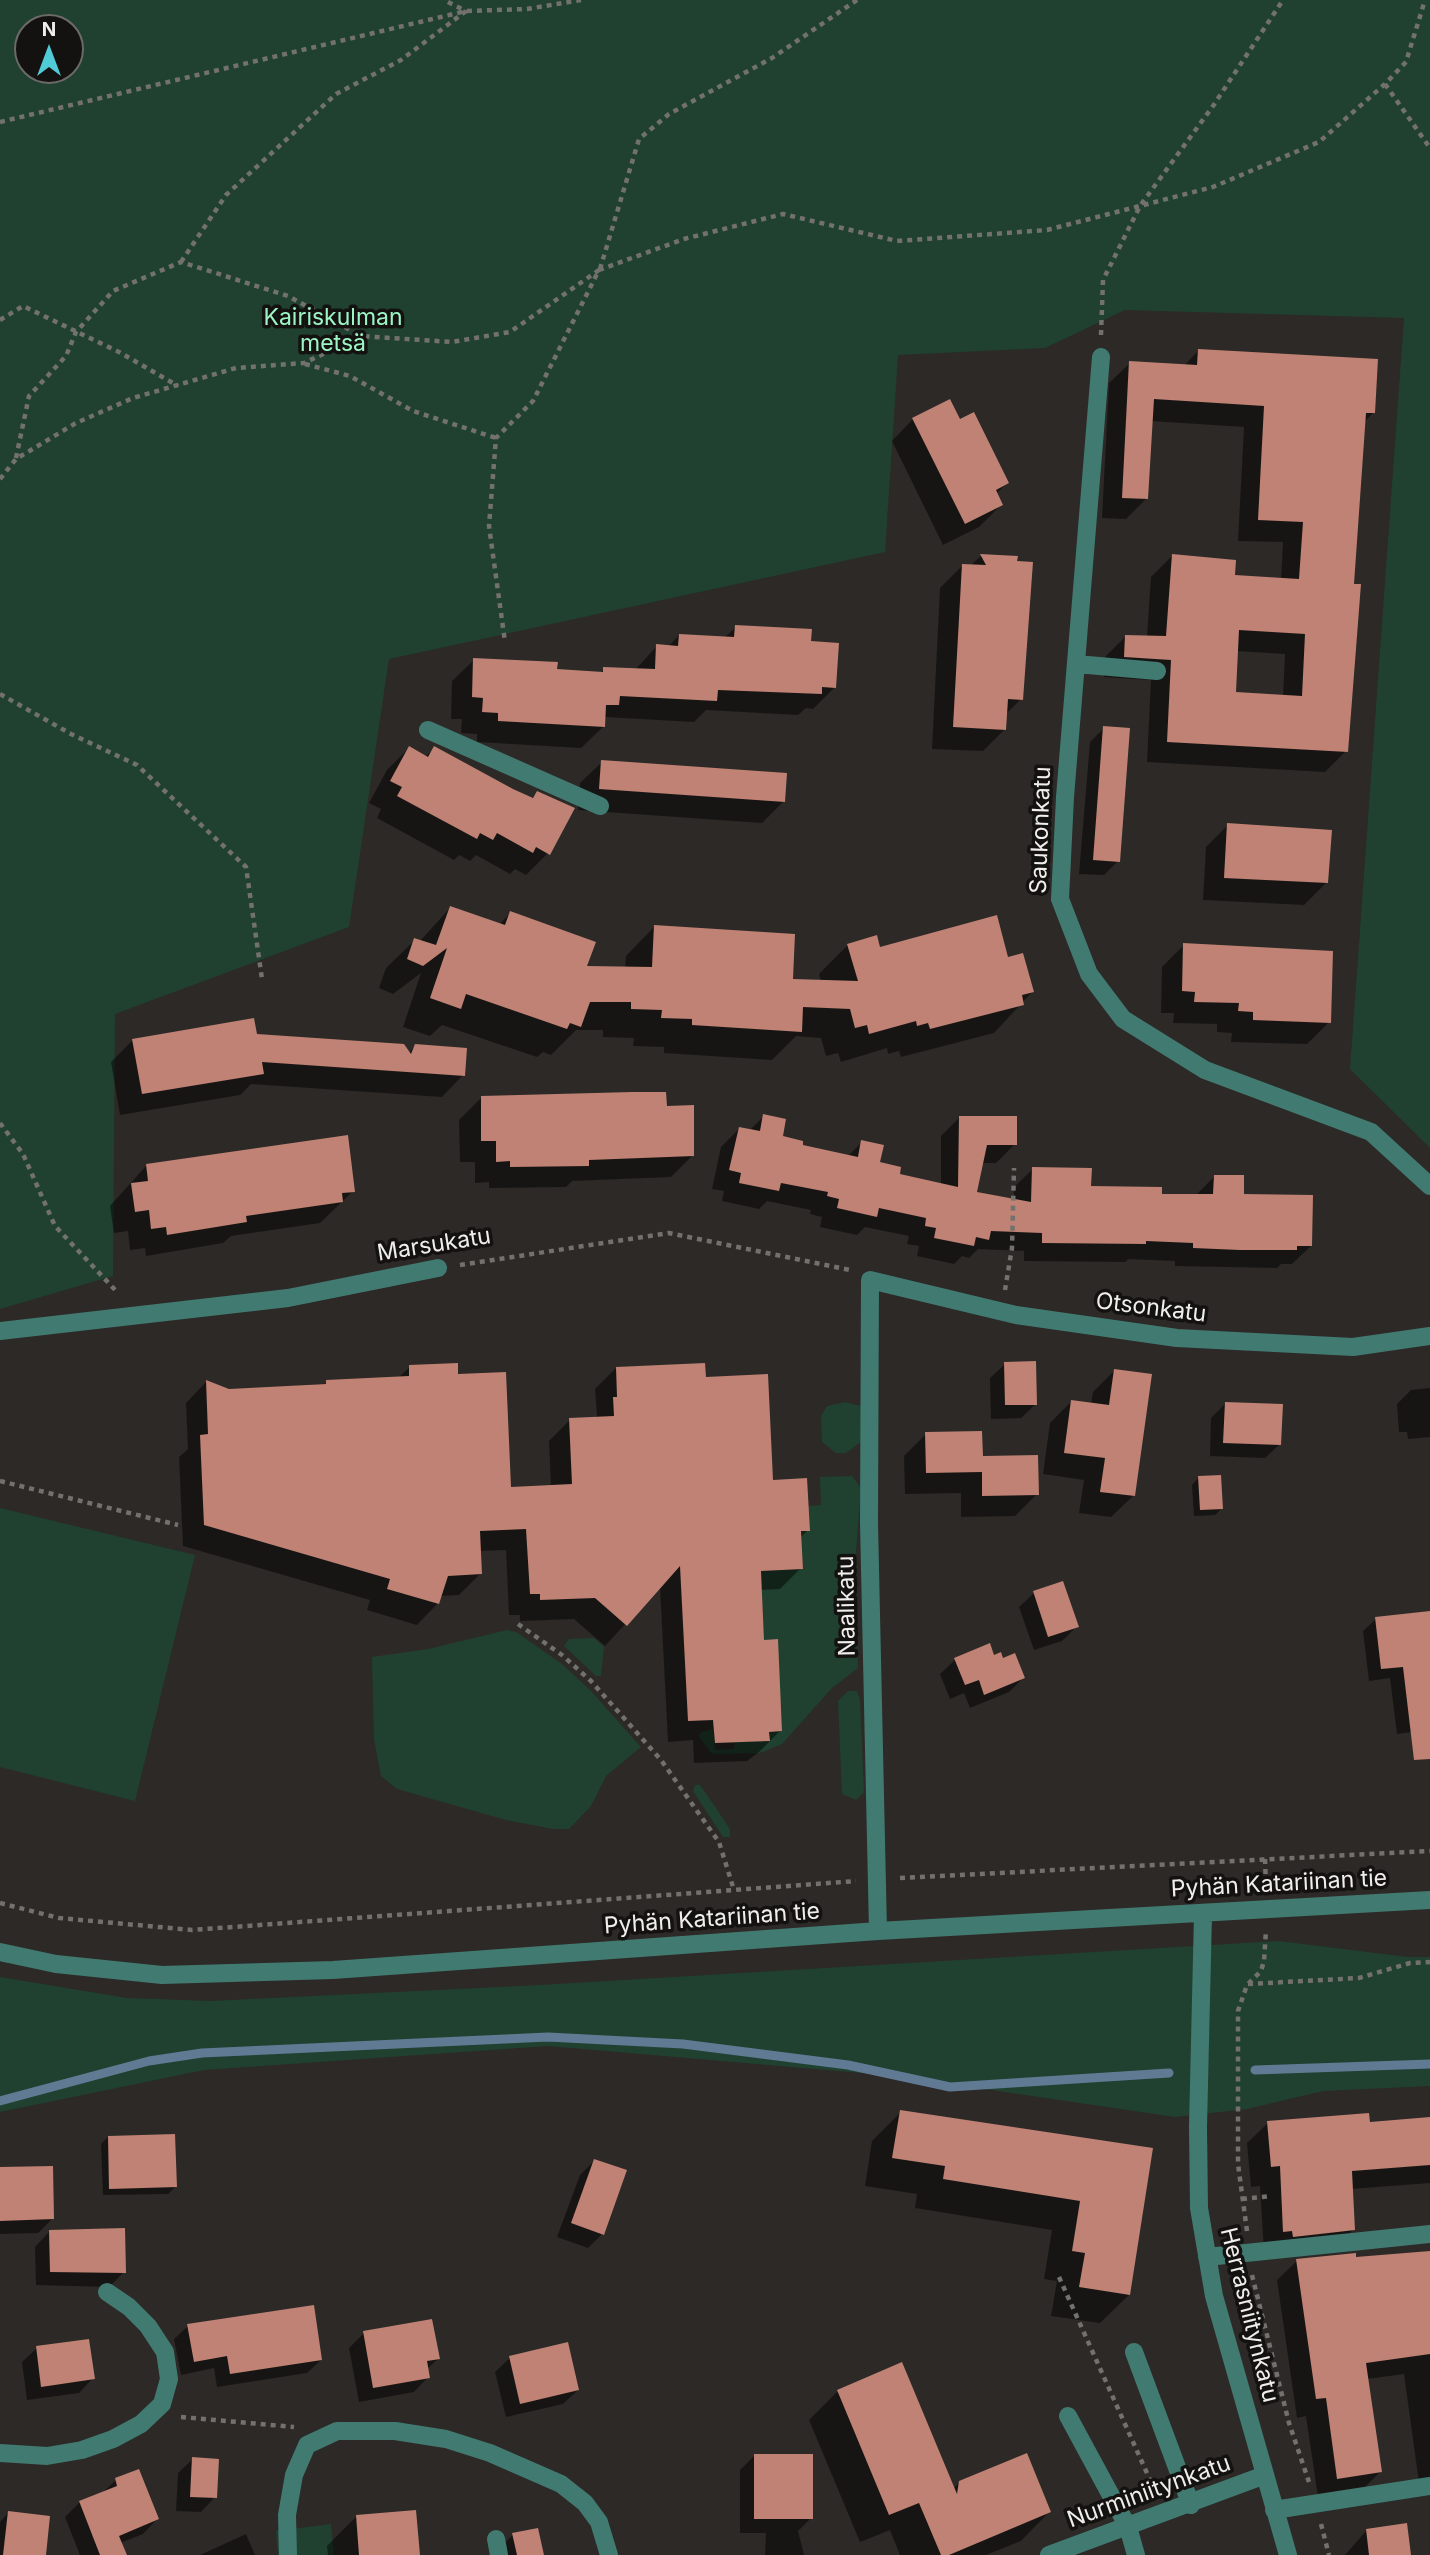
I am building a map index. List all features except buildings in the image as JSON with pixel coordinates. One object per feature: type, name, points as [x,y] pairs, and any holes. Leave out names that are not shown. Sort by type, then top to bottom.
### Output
[{"type":"street","name":"Saukonkatu","points":[[1101,357],[1060,899],[1089,974],[1123,1019],[1134,1026],[1205,1070],[1371,1132],[1430,1186]]},
{"type":"street","points":[[1076,664],[1157,670]]},
{"type":"street","points":[[428,730],[600,806]]},
{"type":"street","name":"Marsukatu","points":[[0,1331],[288,1298],[438,1268]]},
{"type":"street","name":"Otsonkatu","points":[[870,1280],[1002,1311],[1177,1338],[1353,1347],[1430,1336]]},
{"type":"street","name":"Naalikatu","points":[[870,1280],[869,1523],[878,1931]]},
{"type":"street","name":"Pyhän Katariinan tie","points":[[0,1952],[56,1964],[162,1976],[333,1970],[878,1931],[1430,1900]]},
{"type":"street","name":"Herrasniitynkatu","points":[[1203,1914],[1198,2127],[1199,2208],[1218,2310],[1288,2555]]},
{"type":"street","points":[[1207,2257],[1430,2234]]},
{"type":"street","points":[[0,2453],[47,2456],[82,2450],[113,2439],[162,2404],[169,2379],[165,2352],[148,2326],[129,2307],[107,2292]]},
{"type":"street","points":[[1134,2352],[1191,2505]]},
{"type":"street","points":[[1068,2416],[1128,2527],[1136,2555]]},
{"type":"street","points":[[288,2555],[287,2515],[294,2475],[307,2445],[337,2431],[395,2431],[446,2439],[490,2453],[561,2484],[586,2503],[599,2522],[609,2555]]},
{"type":"street","name":"Nurminiitynkatu","points":[[1049,2555],[1191,2505],[1265,2475]]},
{"type":"street","points":[[1274,2510],[1430,2486]]},
{"type":"path","points":[[444,0],[466,11]]},
{"type":"path","points":[[0,122],[466,11],[527,9],[581,0]]},
{"type":"path","points":[[506,642],[489,526],[496,438],[533,401],[599,270],[639,139],[669,114],[772,58],[857,0]]},
{"type":"path","points":[[1101,357],[1103,280],[1140,206],[1213,106],[1283,0]]},
{"type":"path","points":[[181,262],[288,296],[361,336],[452,342],[510,332],[599,270],[684,239],[783,214],[897,241],[1047,230],[1213,187],[1318,142],[1385,84],[1406,62],[1425,0]]},
{"type":"path","points":[[16,459],[29,396],[66,356],[76,332],[113,291],[181,262],[226,195],[336,94],[401,60],[466,11]]},
{"type":"path","points":[[1385,84],[1430,148]]},
{"type":"path","points":[[0,320],[23,306],[180,387]]},
{"type":"path","points":[[304,363],[361,336]]},
{"type":"path","points":[[0,479],[16,459],[76,423],[133,398],[180,387],[236,368],[304,363],[350,376],[414,411],[496,438]]},
{"type":"path","points":[[0,694],[71,734],[137,765],[246,867],[262,979]]},
{"type":"path","points":[[0,1124],[23,1154],[55,1226],[139,1315]]},
{"type":"path","points":[[1002,1311],[1012,1248],[1014,1168]]},
{"type":"path","name":"Marsukatu","points":[[438,1268],[669,1233],[842,1266],[870,1280]]},
{"type":"path","points":[[0,1481],[178,1525]]},
{"type":"path","points":[[518,1624],[562,1655],[591,1681],[662,1759],[719,1842],[734,1890]]},
{"type":"path","points":[[0,1903],[59,1918],[192,1930],[877,1879],[1430,1851]]},
{"type":"path","points":[[1265,1859],[1264,1961],[1261,1971],[1247,1985],[1238,2011],[1238,2164],[1252,2276],[1289,2423],[1329,2555]]},
{"type":"path","points":[[1247,1985],[1272,1980],[1359,1978],[1399,1966],[1430,1962]]},
{"type":"path","points":[[1242,2199],[1271,2196]]},
{"type":"path","points":[[1059,2277],[1165,2514]]},
{"type":"path","points":[[151,2414],[337,2431]]},
{"type":"green space","name":"Kairiskulman metsä","points":[[0,0],[1430,0],[1430,1148],[1350,1069],[1404,318],[1125,310],[1045,348],[898,355],[885,552],[389,659],[349,927],[115,1014],[113,1276],[0,1309]]},
{"type":"green space","points":[[845,1402],[861,1406],[862,1441],[846,1453],[836,1453],[822,1442],[821,1416],[827,1406]]},
{"type":"green space","points":[[852,1476],[861,1488],[855,1565],[858,1668],[832,1688],[782,1744],[760,1753],[712,1754],[699,1737],[701,1732],[714,1729],[715,1750],[734,1749],[735,1742],[770,1740],[769,1732],[782,1731],[781,1704],[768,1704],[777,1639],[764,1640],[761,1571],[803,1569],[801,1531],[808,1506],[821,1505],[820,1477]]},
{"type":"green space","points":[[0,1508],[195,1555],[135,1801],[0,1767]]},
{"type":"green space","points":[[507,1630],[516,1632],[562,1664],[591,1691],[641,1747],[606,1776],[591,1806],[569,1829],[553,1829],[506,1820],[397,1789],[381,1776],[374,1739],[372,1657],[428,1649]]},
{"type":"green space","points":[[594,1638],[604,1647],[601,1676],[596,1676],[564,1646],[569,1639]]},
{"type":"green space","points":[[848,1691],[857,1691],[860,1700],[864,1792],[856,1800],[842,1794],[838,1701]]},
{"type":"green space","points":[[695,1785],[700,1785],[730,1829],[730,1837],[723,1837],[693,1791]]},
{"type":"green space","points":[[1278,1941],[1408,1957],[1430,1957],[1430,2086],[1323,2091],[1247,2109],[1175,2117],[896,2076],[548,2046],[204,2070],[0,2112],[0,1977],[127,1998],[211,2001],[540,1985]]},
{"type":"green space","points":[[331,2524],[334,2555],[278,2555],[276,2531]]},
{"type":"waterway","points":[[0,2101],[149,2061],[202,2053],[548,2037],[683,2044],[848,2065],[950,2087],[1169,2073]]},
{"type":"waterway","points":[[1255,2070],[1430,2064]]}]
